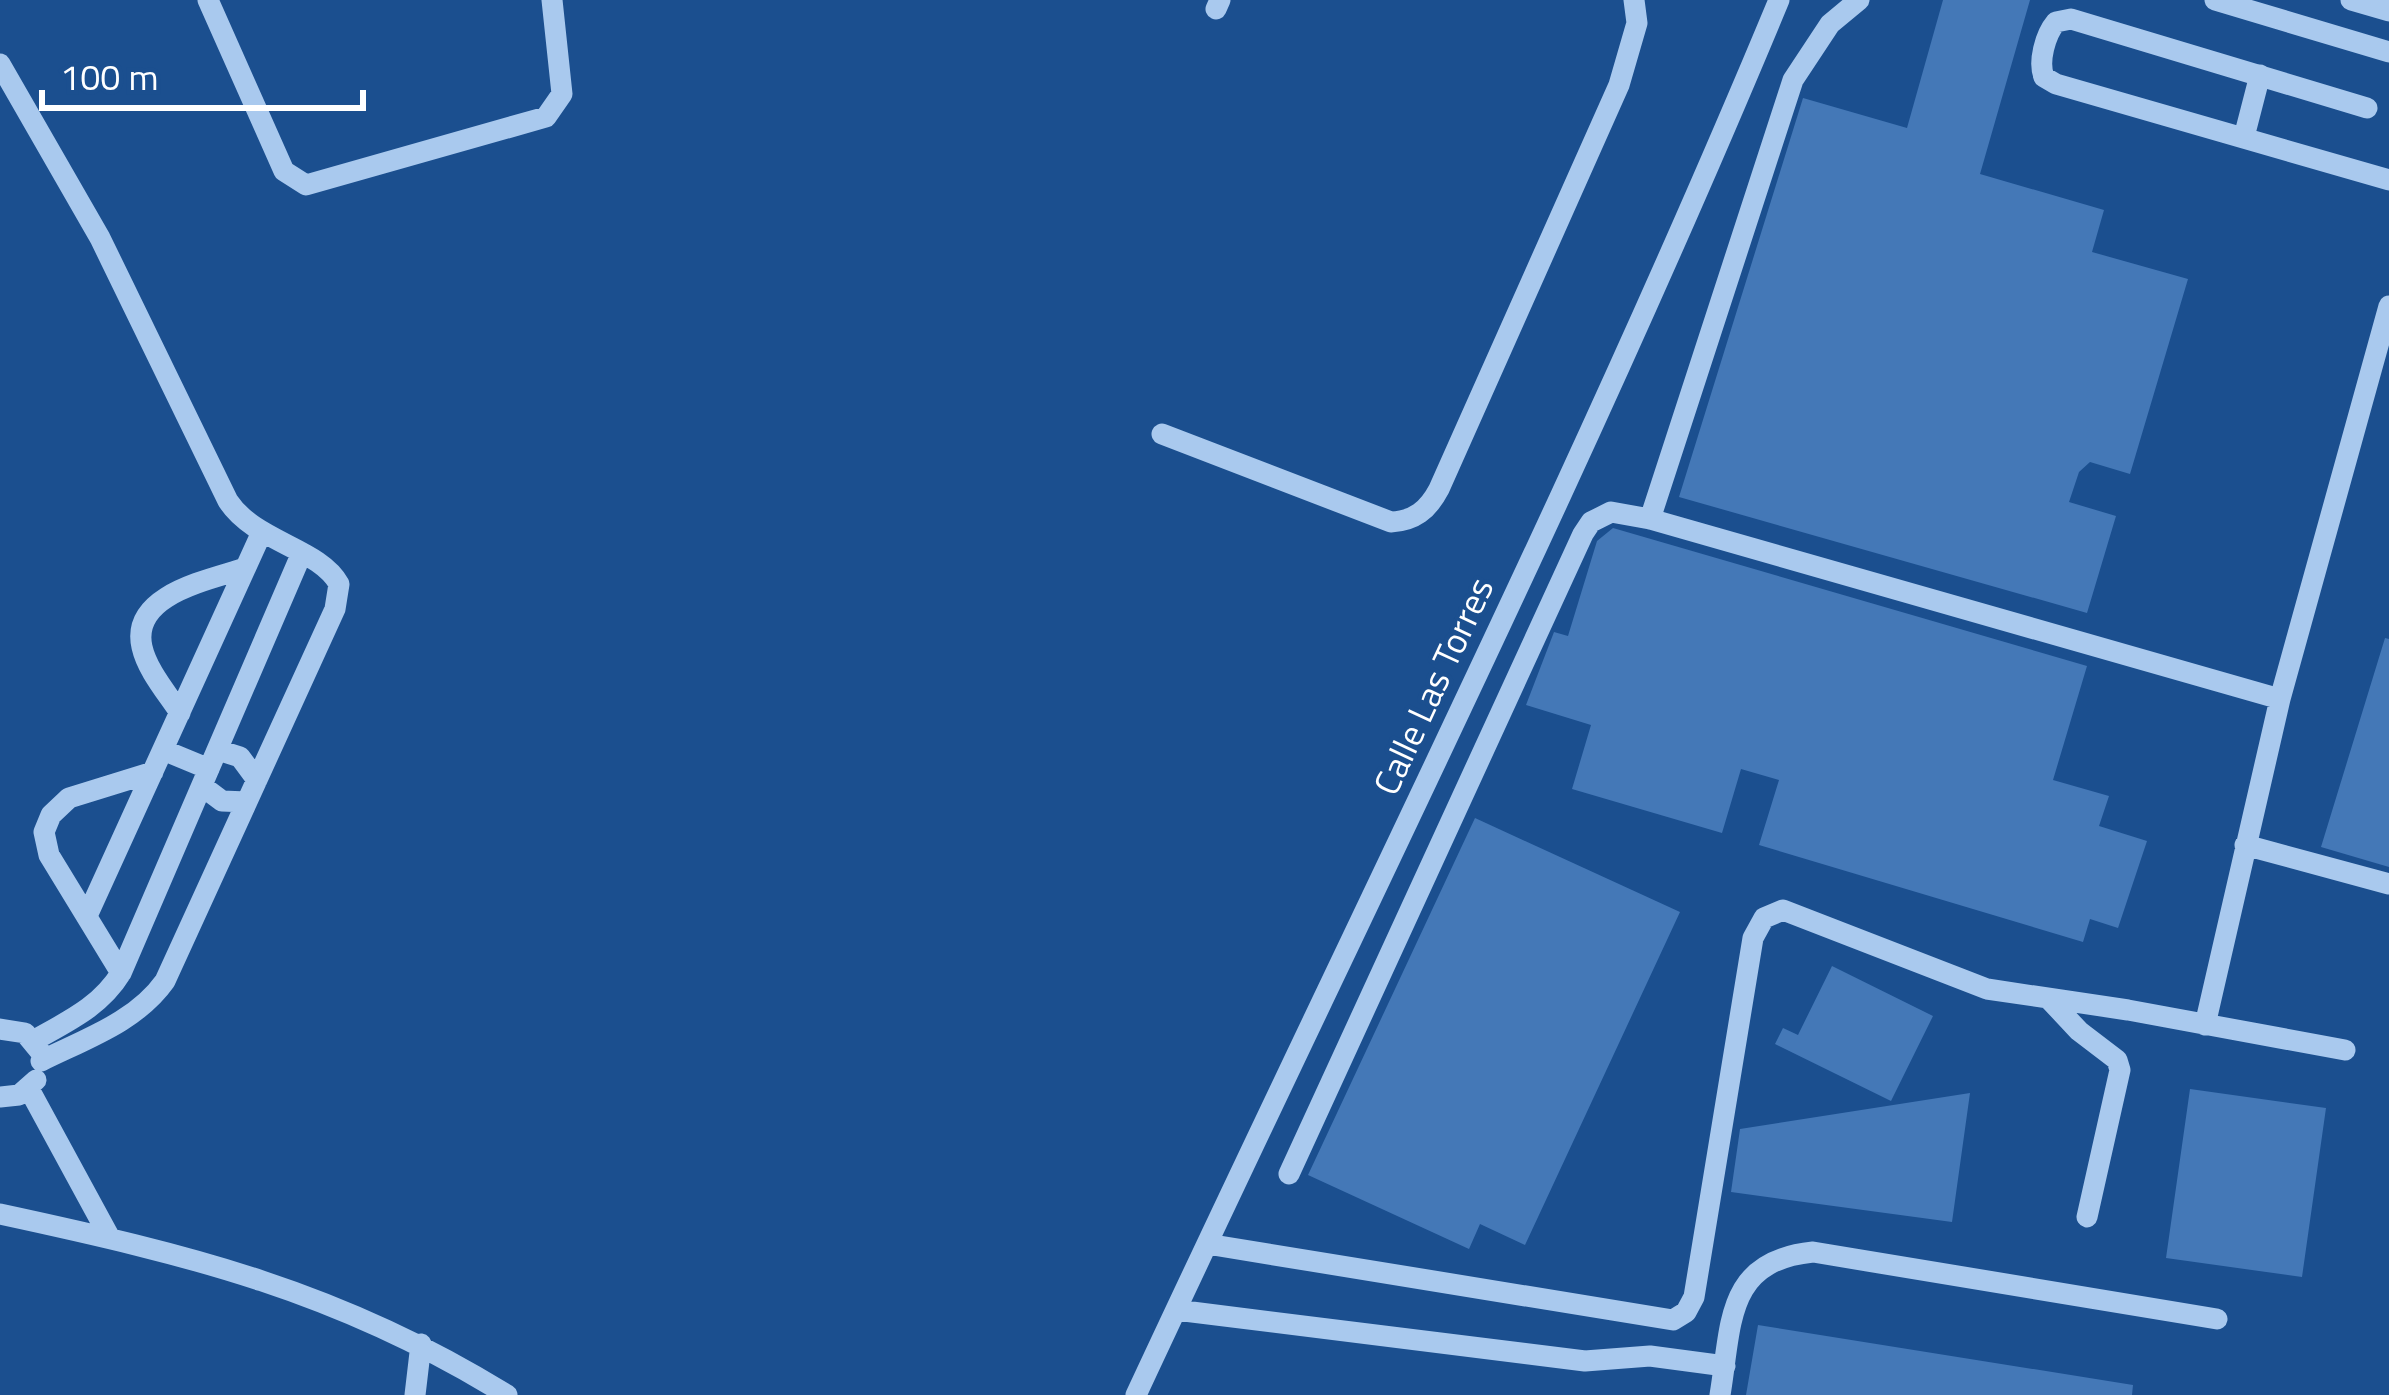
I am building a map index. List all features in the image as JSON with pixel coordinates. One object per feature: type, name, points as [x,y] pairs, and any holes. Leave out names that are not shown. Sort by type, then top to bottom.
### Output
[{"type":"street","points":[[208,0],[284,171],[305,184],[546,117],[562,94],[552,0]]},
{"type":"street","points":[[1162,434],[1391,522],[1420,514],[1439,489],[1619,85],[1637,22],[1634,0]]},
{"type":"street","name":"Calle Las Torres","points":[[1136,1395],[1489,645],[1726,129],[1780,0]]},
{"type":"street","points":[[1650,519],[1793,80],[1830,24],[1858,0]]},
{"type":"street","points":[[2216,0],[2389,52]]},
{"type":"street","points":[[2351,0],[2389,11]]},
{"type":"street","points":[[2367,108],[2071,19],[2056,22],[2050,29],[2041,65],[2050,82],[2389,180]]},
{"type":"street","points":[[0,64],[100,238],[228,502],[261,534],[335,577],[338,596],[174,964],[155,995],[127,1018],[37,1051]]},
{"type":"street","points":[[2244,137],[2260,75]]},
{"type":"street","points":[[2205,1025],[2280,699],[2389,306]]},
{"type":"street","points":[[1289,1174],[1583,534],[1591,522],[1611,512],[1650,519],[2280,699]]},
{"type":"street","points":[[87,916],[261,534]]},
{"type":"street","points":[[37,1051],[102,1000],[122,973],[302,555]]},
{"type":"street","points":[[180,713],[142,646],[146,616],[176,592],[245,568]]},
{"type":"street","points":[[163,750],[210,768],[240,757],[257,780]]},
{"type":"street","points":[[210,768],[222,801],[247,802]]},
{"type":"street","points":[[122,973],[44,844],[46,823],[69,798],[153,772]]},
{"type":"street","points":[[2245,845],[2389,884]]},
{"type":"street","points":[[1207,1244],[1673,1320],[1686,1312],[1694,1297],[1753,938],[1772,912],[1794,911],[1959,982],[2345,1051]]},
{"type":"street","points":[[2049,999],[2079,1031],[2110,1052],[2120,1070],[2087,1217]]},
{"type":"street","points":[[0,1029],[15,1029],[37,1051],[36,1082],[19,1095],[0,1097]]},
{"type":"street","points":[[28,1089],[110,1238]]},
{"type":"street","points":[[0,1214],[281,1284],[421,1344],[507,1395]]},
{"type":"street","points":[[1720,1395],[1736,1298],[1760,1267],[1784,1255],[1814,1252],[2217,1319]]},
{"type":"street","points":[[1176,1310],[1585,1360],[1650,1356],[1725,1366]]},
{"type":"street","points":[[415,1395],[421,1344]]},
{"type":"building","points":[[1943,0],[2030,0],[1980,174],[2104,210],[2092,252],[2188,279],[2130,474],[2090,462],[2079,472],[2069,502],[2116,516],[2087,613],[1679,497],[1803,98],[1907,128]]},
{"type":"building","points":[[1613,528],[2087,666],[2053,780],[2109,796],[2099,826],[2147,841],[2118,928],[2090,919],[2083,942],[1759,845],[1779,780],[1741,769],[1722,833],[1572,789],[1591,725],[1526,705],[1554,632],[1568,636],[1597,541]]},
{"type":"building","points":[[2385,638],[2389,639],[2389,867],[2321,847]]},
{"type":"building","points":[[1475,818],[1680,912],[1525,1245],[1480,1224],[1469,1249],[1308,1175]]},
{"type":"building","points":[[1832,966],[1933,1016],[1891,1101],[1775,1044],[1783,1028],[1798,1035]]},
{"type":"building","points":[[2190,1089],[2326,1108],[2302,1277],[2166,1258]]},
{"type":"building","points":[[1970,1093],[1952,1222],[1731,1192],[1740,1129]]},
{"type":"building","points":[[1758,1325],[2133,1385],[2132,1395],[1746,1395]]}]
